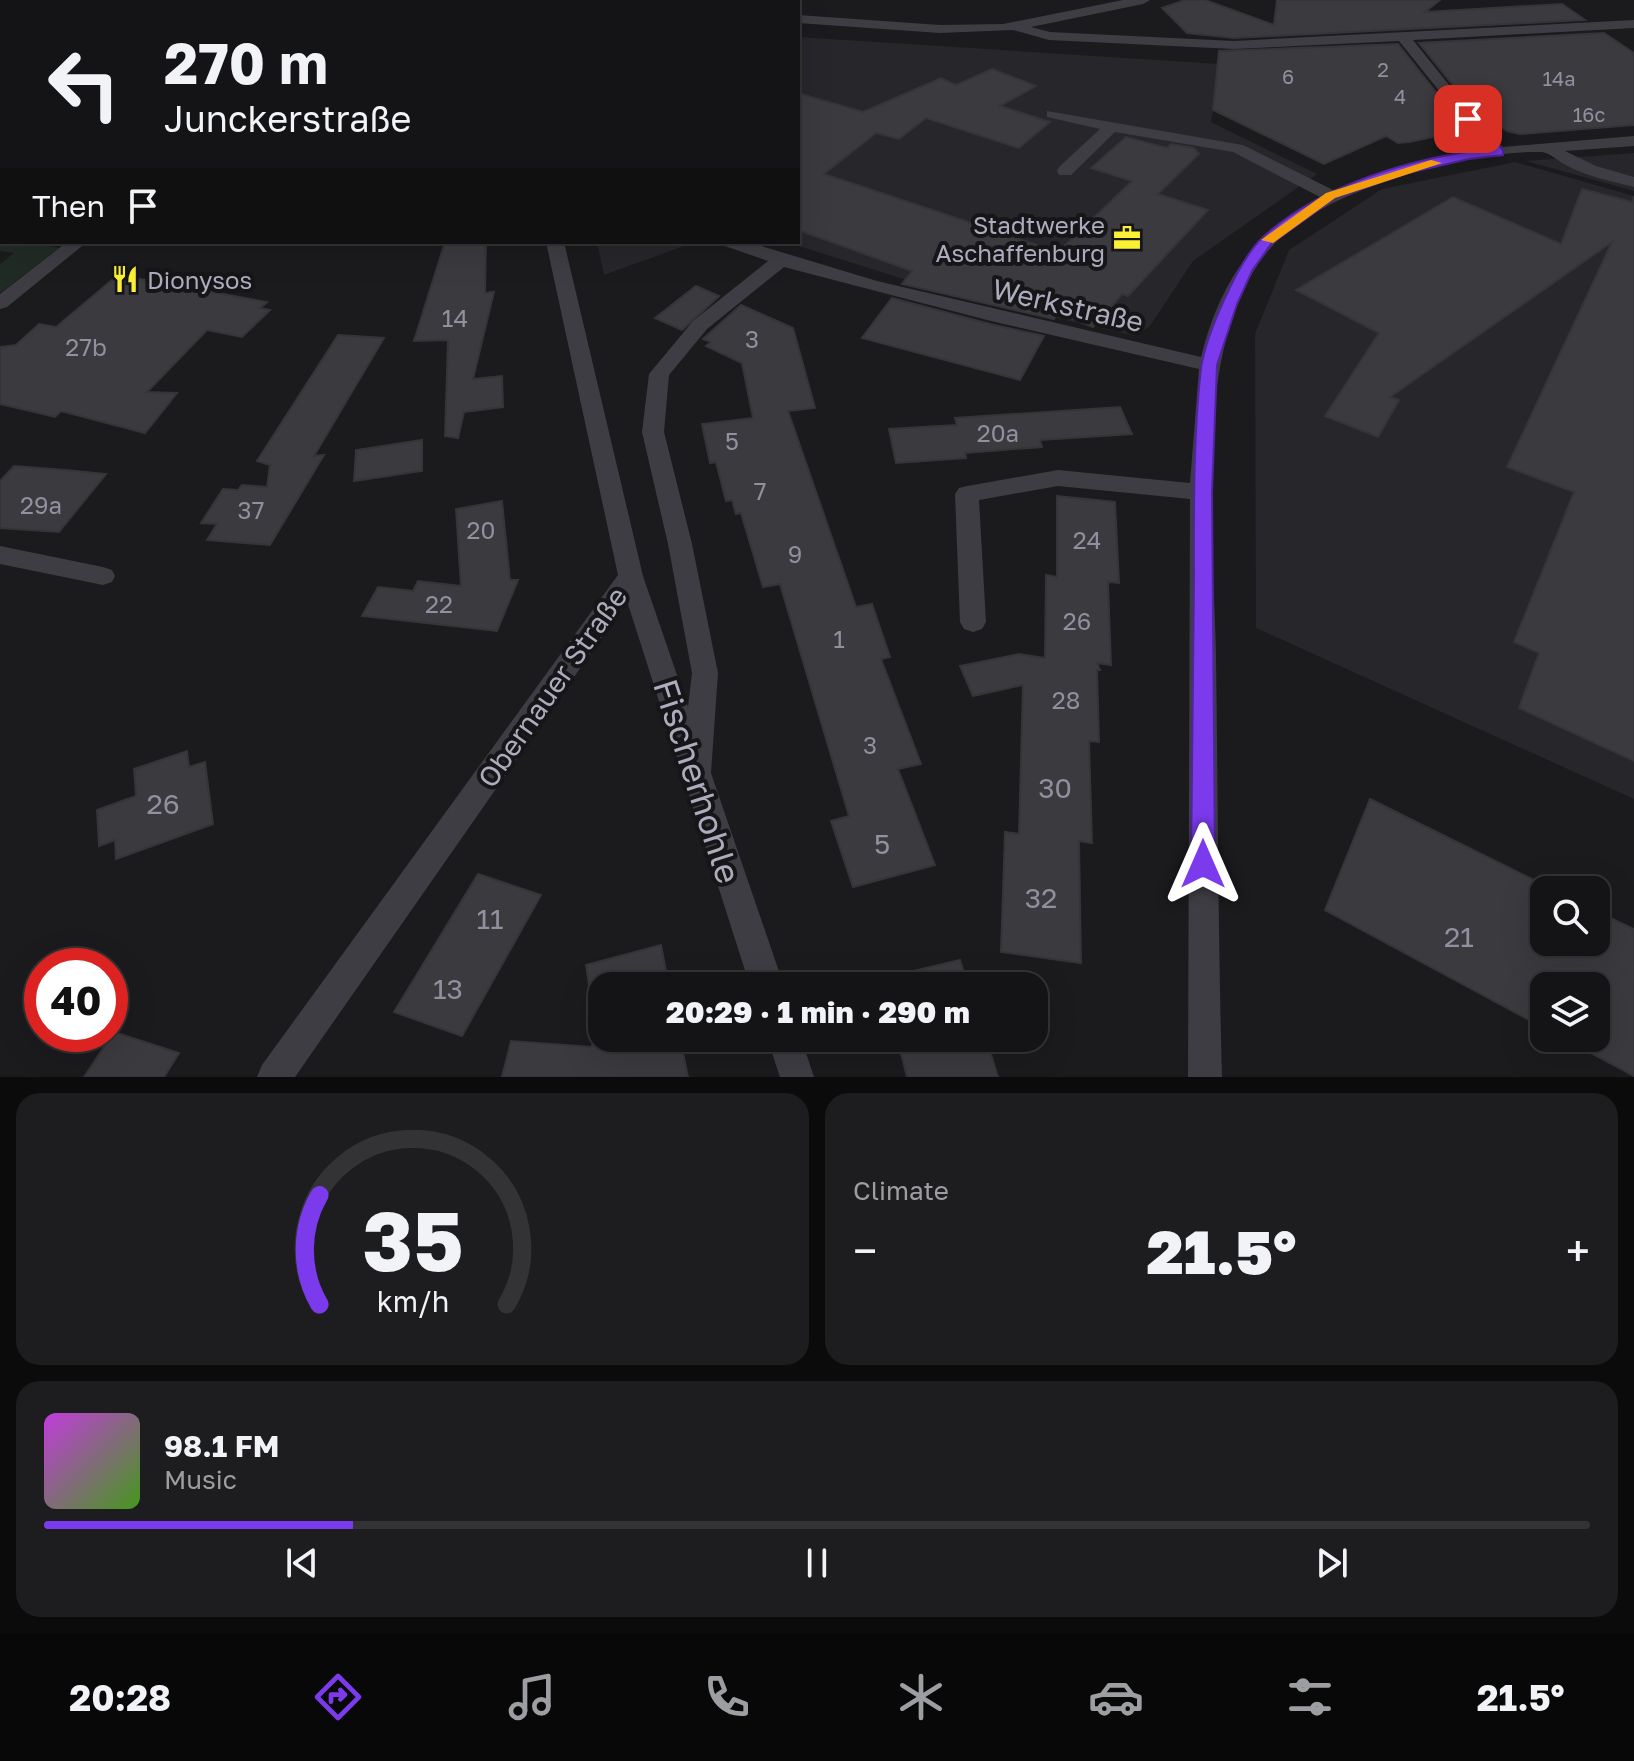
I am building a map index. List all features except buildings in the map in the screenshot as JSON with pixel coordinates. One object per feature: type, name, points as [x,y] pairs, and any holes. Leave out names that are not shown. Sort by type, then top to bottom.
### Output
[{"type":"street","points":[[800,19],[940,29],[1014,26],[1143,0]]},
{"type":"street","points":[[1014,26],[1049,36],[1234,45],[1634,24]]},
{"type":"street","points":[[1404,38],[1484,139],[1499,152]]},
{"type":"street","points":[[1052,114],[1237,148],[1330,195]]},
{"type":"street","points":[[1065,171],[1112,127]]},
{"type":"street","points":[[1205,1077],[1203,492],[1209,365],[1230,304],[1266,241],[1330,195],[1404,170],[1469,155],[1634,141]]},
{"type":"street","points":[[1550,147],[1568,162],[1589,171],[1634,182]]},
{"type":"street","points":[[0,303],[75,244]]},
{"type":"street","name":"Obernauer Straße","points":[[274,1077],[631,576],[555,244]]},
{"type":"street","name":"Werkstraße","points":[[736,244],[780,261],[1093,342],[1209,365]]},
{"type":"street","points":[[696,776],[705,673],[680,544],[653,432],[659,374],[700,325],[780,261]]},
{"type":"street","points":[[973,622],[967,494],[1058,478],[1203,492]]},
{"type":"street","points":[[0,555],[103,576]]},
{"type":"street","name":"Fischerhohle","points":[[631,576],[762,972]]},
{"type":"street","points":[[789,1052],[797,1077]]},
{"type":"shaded area","points":[[800,37],[1220,64],[1211,122],[1317,174],[1193,261],[1150,326],[1135,336],[945,292],[792,244],[800,244]]},
{"type":"shaded area","points":[[1634,153],[1634,191],[1526,161]]},
{"type":"shaded area","points":[[1515,162],[1634,196],[1634,799],[1256,628],[1255,334],[1289,250],[1382,189]]},
{"type":"shaded area","points":[[0,244],[44,244],[59,248],[0,293],[0,264],[14,253],[0,251]]},
{"type":"shaded area","points":[[597,244],[689,244],[604,275]]},
{"type":"slow traffic","points":[[1268,240],[1330,195],[1404,170],[1436,163]]},
{"type":"place","name":"Stadtwerke Aschaffenburg","points":[[1127,238]]},
{"type":"place","name":"Dionysos","points":[[125,279]]},
{"type":"route","points":[[1203,864],[1203,492],[1209,365],[1230,304],[1245,271],[1266,241],[1330,195],[1404,170],[1469,155],[1499,152],[1468,119]]}]
